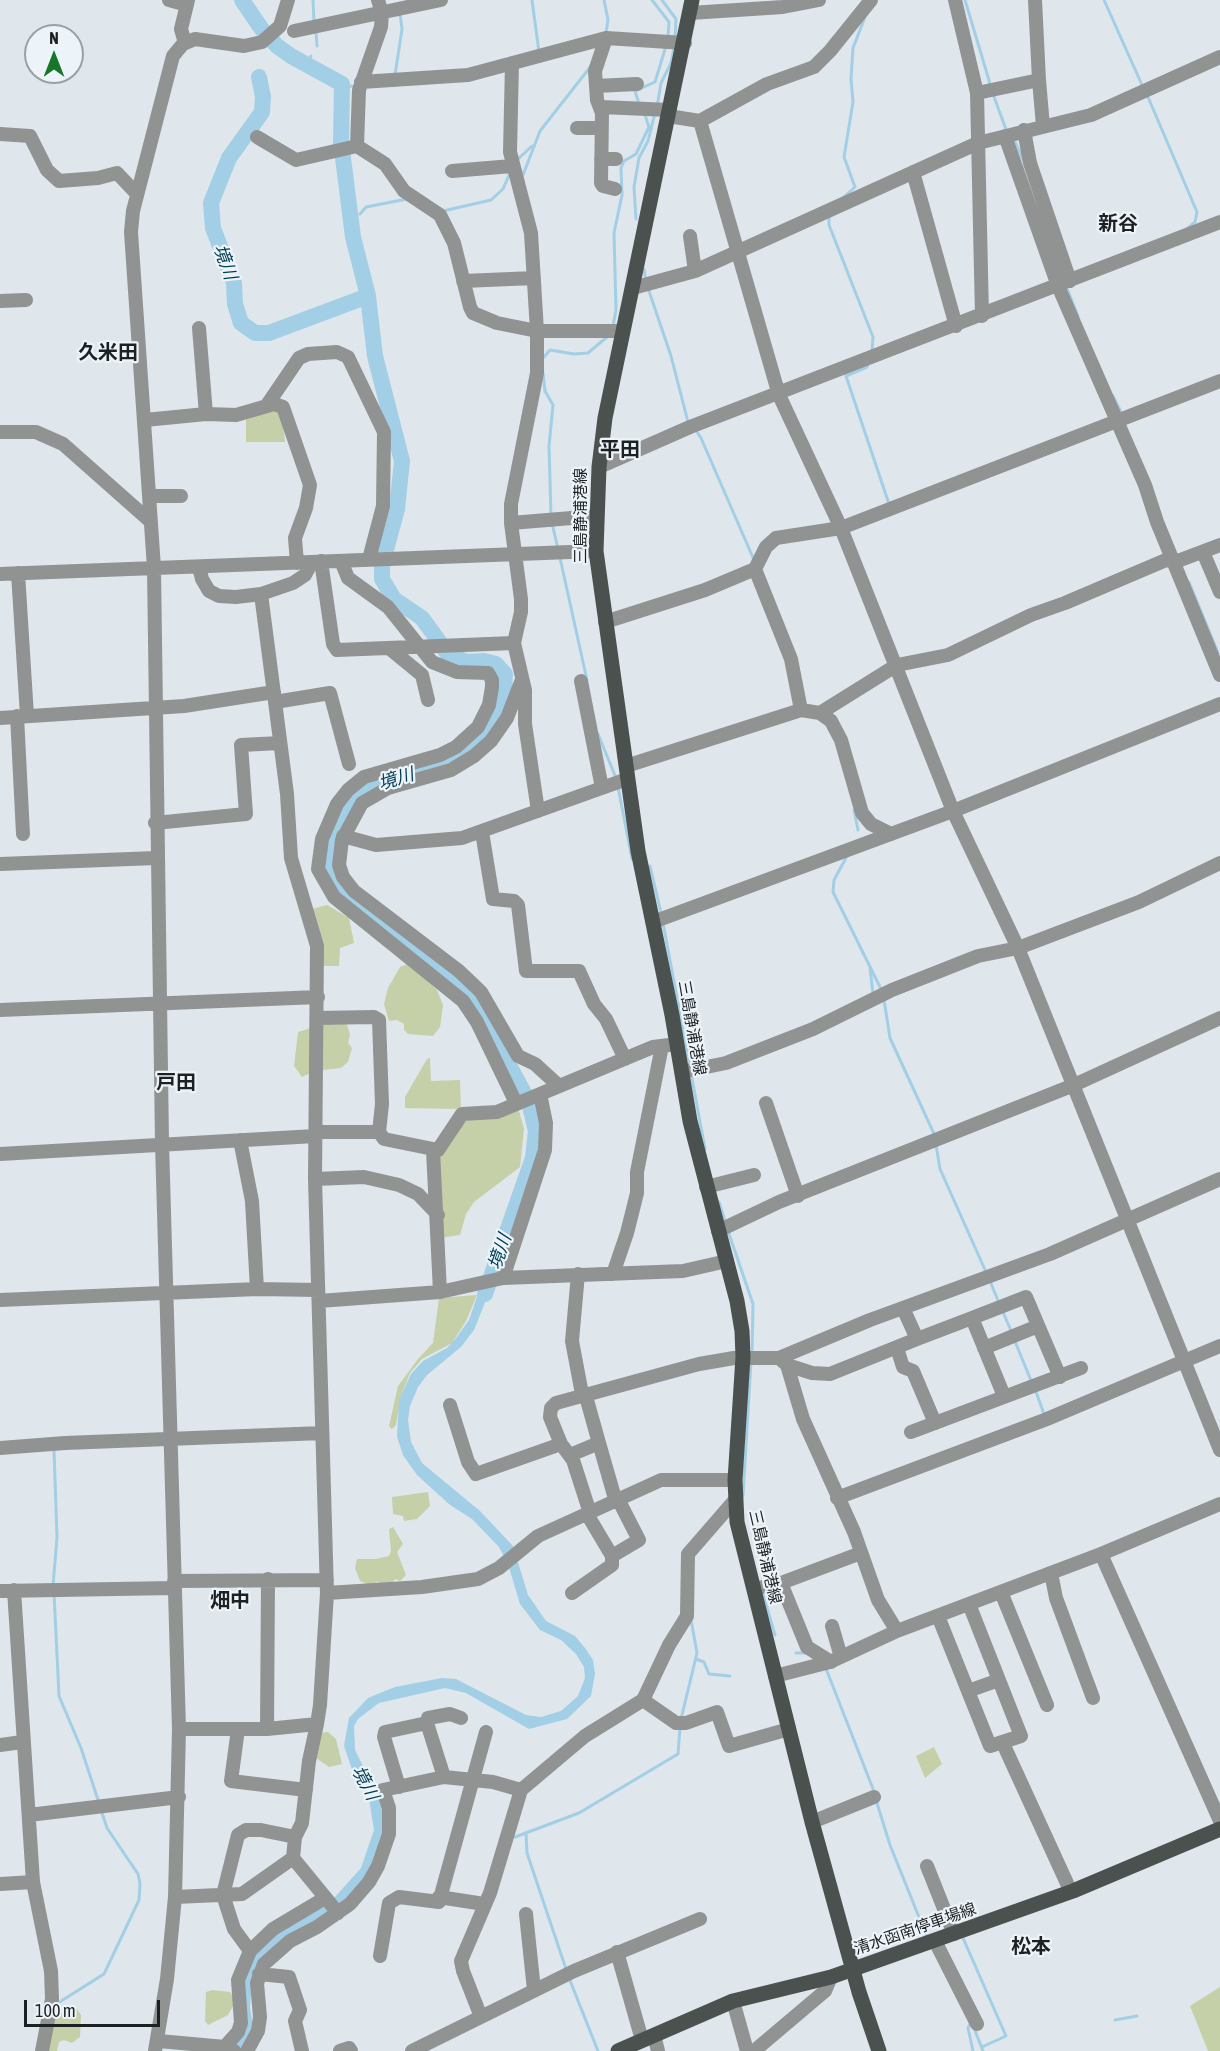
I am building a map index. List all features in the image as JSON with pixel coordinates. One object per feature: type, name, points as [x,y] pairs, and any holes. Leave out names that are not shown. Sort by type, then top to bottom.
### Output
[{"type":"main road","name":"三島静浦港線","points":[[691,6],[613,376],[599,467],[596,551],[627,772],[660,920],[670,1045],[682,1072],[706,1187],[741,1321],[743,1357],[734,1501],[775,1676],[813,1822],[852,1969],[879,2051]]},
{"type":"main road","name":"清水函南停車場線","points":[[618,2051],[733,2001],[831,1977],[1071,1892],[1220,1829]]},
{"type":"street","points":[[169,0],[188,2],[181,29],[185,43]]},
{"type":"street","points":[[288,0],[280,26],[262,42],[255,45],[234,45],[199,38],[185,43],[173,56],[137,194],[131,232],[153,568],[162,1143],[179,1729],[175,1897],[157,2046],[227,2050],[241,2023],[238,1980],[250,1951],[273,1929],[325,1898]]},
{"type":"street","points":[[294,31],[380,6],[441,0]]},
{"type":"street","points":[[691,6],[819,0]]},
{"type":"street","points":[[601,107],[669,113],[700,121],[767,84],[814,67],[830,51],[871,0]]},
{"type":"street","points":[[955,0],[977,93],[982,316]]},
{"type":"street","points":[[1035,0],[1043,126]]},
{"type":"street","points":[[355,146],[358,98],[361,82],[381,27],[380,6]]},
{"type":"street","points":[[361,82],[468,75],[606,38],[685,43]]},
{"type":"street","points":[[606,38],[596,66],[597,100],[601,107],[601,185],[615,189]]},
{"type":"street","points":[[633,288],[695,271],[737,250],[978,143],[1091,115],[1220,57]]},
{"type":"street","points":[[512,63],[510,152],[512,166],[528,215],[537,331],[537,373],[511,504],[521,612],[514,643],[523,674],[527,701],[525,724],[538,811]]},
{"type":"street","points":[[977,93],[1039,80]]},
{"type":"street","points":[[596,86],[637,84]]},
{"type":"street","points":[[700,121],[779,395],[841,528],[953,811],[1018,948],[1129,1219],[1220,1450]]},
{"type":"street","points":[[577,128],[601,128]]},
{"type":"street","points":[[1013,133],[1064,284],[1220,675]]},
{"type":"street","points":[[1013,133],[1030,163],[1064,284]]},
{"type":"street","points":[[0,134],[30,136],[47,170],[59,181],[117,173],[137,194]]},
{"type":"street","points":[[257,136],[296,159],[355,146],[385,164],[404,191],[440,215],[454,243],[473,313],[497,323],[537,331],[623,331]]},
{"type":"street","points":[[601,159],[616,159]]},
{"type":"street","points":[[452,171],[512,166]]},
{"type":"street","points":[[913,172],[956,326]]},
{"type":"street","points":[[599,467],[690,427],[779,395],[1220,222]]},
{"type":"street","points":[[690,236],[695,271]]},
{"type":"street","points":[[463,281],[534,278]]},
{"type":"street","points":[[0,301],[26,300]]},
{"type":"street","points":[[199,328],[206,414]]},
{"type":"street","points":[[267,405],[299,358],[308,354],[337,352],[348,357],[384,432],[383,506],[371,559]]},
{"type":"street","points":[[605,622],[705,590],[755,569],[766,547],[776,538],[841,528],[1220,381]]},
{"type":"street","points":[[145,420],[206,414],[236,415],[267,405],[279,405],[286,410],[309,477],[310,495],[295,538],[297,562]]},
{"type":"street","points":[[0,432],[36,432],[63,444],[150,521]]},
{"type":"street","points":[[149,496],[181,496]]},
{"type":"street","points":[[511,523],[596,516]]},
{"type":"street","points":[[820,713],[897,665],[948,655],[1031,615],[1166,560],[1173,562],[1220,545]]},
{"type":"street","points":[[0,574],[596,551]]},
{"type":"street","points":[[1203,552],[1220,592]]},
{"type":"street","points":[[341,561],[348,578],[388,607],[432,662],[444,668],[488,673],[491,676],[491,695],[478,727],[456,747],[440,755],[364,777],[348,790],[337,804],[325,832],[317,860],[318,869],[334,897],[463,1001],[498,1060],[518,1103]]},
{"type":"street","points":[[199,567],[202,579],[213,593],[236,597],[261,594],[297,582],[316,562]]},
{"type":"street","points":[[316,562],[335,648],[348,651],[514,643]]},
{"type":"street","points":[[755,569],[791,659],[801,710]]},
{"type":"street","points":[[18,573],[23,834]]},
{"type":"street","points":[[175,1897],[242,1894],[292,1858],[302,1823],[321,1706],[327,1587],[315,1179],[317,946],[291,858],[287,794],[261,594]]},
{"type":"street","points":[[389,648],[422,675],[428,700]]},
{"type":"street","points":[[517,1056],[481,992],[459,971],[349,884],[339,865],[343,836],[356,812],[368,798],[388,788],[451,770],[491,741],[507,718],[519,691],[523,674]]},
{"type":"street","points":[[581,681],[602,788]]},
{"type":"street","points":[[0,718],[154,706],[184,706],[330,693],[348,764]]},
{"type":"street","points":[[660,920],[953,811],[1220,704]]},
{"type":"street","points":[[343,836],[366,843],[387,845],[462,838],[602,788],[627,772],[801,710],[820,713],[831,721],[841,740],[862,813],[871,824],[891,834]]},
{"type":"street","points":[[156,823],[246,814],[242,746],[280,743]]},
{"type":"street","points":[[482,832],[493,899],[514,901],[518,905],[526,971],[579,971],[594,1004],[606,1018],[625,1059]]},
{"type":"street","points":[[0,864],[156,858]]},
{"type":"street","points":[[682,1072],[726,1063],[813,1029],[892,990],[978,956],[1018,948],[1139,902],[1220,863]]},
{"type":"street","points":[[0,1010],[318,997]]},
{"type":"street","points":[[317,1018],[374,1017],[379,1020],[382,1104],[379,1132],[384,1139],[434,1150],[443,1145],[462,1114],[492,1113],[625,1059],[670,1045]]},
{"type":"street","points":[[718,1231],[798,1196],[1074,1085],[1220,1018]]},
{"type":"street","points":[[613,1274],[637,1193],[639,1163],[670,1045]]},
{"type":"street","points":[[498,1060],[517,1056],[535,1064],[559,1086]]},
{"type":"street","points":[[501,1278],[545,1150],[546,1123],[538,1095]]},
{"type":"street","points":[[766,1103],[798,1196]]},
{"type":"street","points":[[0,1154],[379,1132]]},
{"type":"street","points":[[240,1140],[252,1201],[257,1289]]},
{"type":"street","points":[[434,1150],[440,1292]]},
{"type":"street","points":[[706,1187],[754,1176]]},
{"type":"street","points":[[315,1179],[364,1178],[399,1185],[418,1194],[438,1215]]},
{"type":"street","points":[[783,1361],[903,1308],[1050,1254],[1220,1179]]},
{"type":"street","points":[[0,1300],[257,1289],[319,1295],[440,1292],[501,1278],[683,1271],[727,1261]]},
{"type":"street","points":[[578,1274],[572,1341],[583,1394],[617,1501],[639,1540],[612,1556]]},
{"type":"street","points":[[572,1593],[612,1565],[612,1556],[589,1514],[566,1449],[550,1417],[551,1408],[556,1403],[699,1364],[743,1357],[783,1361],[812,1373],[830,1374],[1026,1297],[1060,1377]]},
{"type":"street","points":[[903,1308],[917,1339]]},
{"type":"street","points":[[972,1318],[1004,1396]]},
{"type":"street","points":[[984,1348],[1038,1326]]},
{"type":"street","points":[[837,1498],[1047,1419],[1220,1346]]},
{"type":"street","points":[[897,1348],[903,1367],[914,1371],[935,1423]]},
{"type":"street","points":[[783,1361],[795,1399],[837,1498],[851,1524],[878,1600],[897,1631]]},
{"type":"street","points":[[911,1432],[1081,1368]]},
{"type":"street","points":[[450,1405],[468,1462],[476,1474],[566,1449],[599,1443]]},
{"type":"street","points":[[0,1448],[322,1433]]},
{"type":"street","points":[[42,2051],[52,1999],[51,1971],[33,1882],[29,1815],[7,1591],[268,1579],[327,1587],[422,1587],[478,1579],[505,1563],[538,1536],[661,1480],[735,1480]]},
{"type":"street","points":[[481,2017],[461,1961],[504,1851],[521,1790],[585,1736],[643,1700],[669,1645],[687,1616],[688,1554],[734,1501]]},
{"type":"street","points":[[775,1676],[836,1660],[897,1631],[1101,1554],[1220,1504]]},
{"type":"street","points":[[754,1589],[781,1582],[861,1553]]},
{"type":"street","points":[[1101,1554],[1220,1821]]},
{"type":"street","points":[[1051,1573],[1056,1598],[1093,1698]]},
{"type":"street","points":[[267,1728],[268,1579]]},
{"type":"street","points":[[781,1582],[807,1647],[836,1660]]},
{"type":"street","points":[[1001,1592],[1047,1705]]},
{"type":"street","points":[[938,1616],[990,1746],[1021,1736],[969,1604]]},
{"type":"street","points":[[832,1626],[836,1660]]},
{"type":"street","points":[[968,1691],[999,1680]]},
{"type":"street","points":[[643,1700],[676,1723],[686,1723],[717,1712],[729,1746],[789,1729]]},
{"type":"street","points":[[444,1777],[427,1723],[428,1718],[450,1714],[461,1718]]},
{"type":"street","points":[[399,1787],[386,1748],[384,1737],[386,1732],[427,1723]]},
{"type":"street","points":[[179,1729],[238,1730],[317,1724]]},
{"type":"street","points":[[238,1730],[231,1781],[306,1790]]},
{"type":"street","points":[[380,1956],[389,1903],[399,1897],[439,1902],[486,1732]]},
{"type":"street","points":[[0,1745],[21,1742]]},
{"type":"street","points":[[1006,1750],[1071,1892]]},
{"type":"street","points":[[247,2051],[258,2031],[259,1974],[264,1964],[278,1949],[338,1913],[358,1895],[378,1866],[389,1834],[389,1808],[383,1790],[444,1777],[474,1780],[521,1790]]},
{"type":"street","points":[[29,1815],[179,1797]]},
{"type":"street","points":[[813,1822],[874,1797]]},
{"type":"street","points":[[250,1951],[234,1929],[223,1895],[224,1884],[240,1832],[261,1830],[296,1838]]},
{"type":"street","points":[[292,1858],[338,1913]]},
{"type":"street","points":[[927,1866],[954,1934]]},
{"type":"street","points":[[0,1884],[33,1882]]},
{"type":"street","points":[[439,1897],[484,1904]]},
{"type":"street","points":[[526,1914],[534,1990]]},
{"type":"street","points":[[412,2051],[534,1990],[617,1952],[700,1919]]},
{"type":"street","points":[[935,1941],[977,2024]]},
{"type":"street","points":[[617,1952],[648,2037],[658,2051]]},
{"type":"street","points":[[259,1974],[289,1977],[300,2010],[295,2021],[302,2051]]},
{"type":"street","points":[[754,2051],[825,1991],[831,1977]]},
{"type":"street","points":[[733,2001],[747,2051]]},
{"type":"street","points":[[340,2051],[349,2048],[351,2051]]},
{"type":"green space","points":[[277,411],[283,424],[285,442],[246,442],[246,414]]},
{"type":"green space","points":[[327,905],[349,918],[354,943],[340,948],[339,966],[322,966],[312,909]]},
{"type":"green space","points":[[410,963],[437,990],[443,1005],[440,1027],[433,1036],[408,1034],[404,1030],[404,1024],[397,1020],[389,1021],[384,1004],[388,988],[400,967]]},
{"type":"green space","points":[[320,1021],[346,1022],[350,1034],[348,1043],[352,1048],[348,1062],[341,1068],[314,1071],[302,1077],[294,1066],[298,1032],[311,1028]]},
{"type":"green space","points":[[430,1058],[431,1081],[460,1080],[461,1109],[405,1108],[405,1097],[427,1059]]},
{"type":"green space","points":[[515,1108],[519,1111],[524,1129],[520,1167],[474,1202],[466,1214],[460,1235],[440,1238],[438,1160],[460,1120]]},
{"type":"green space","points":[[477,1295],[466,1321],[452,1343],[422,1359],[410,1373],[401,1396],[396,1425],[392,1429],[389,1426],[398,1386],[433,1343],[439,1298]]},
{"type":"green space","points":[[428,1492],[430,1506],[417,1519],[404,1521],[403,1516],[393,1514],[392,1497]]},
{"type":"green space","points":[[393,1527],[403,1544],[397,1552],[406,1575],[400,1581],[395,1579],[392,1583],[377,1582],[370,1585],[360,1581],[355,1568],[357,1559],[389,1556],[391,1551],[389,1529]]},
{"type":"green space","points":[[328,1732],[336,1739],[342,1764],[329,1767],[316,1758],[320,1733]]},
{"type":"green space","points":[[934,1747],[942,1764],[925,1778],[916,1756]]},
{"type":"green space","points":[[1220,1987],[1220,2051],[1208,2051],[1190,2006]]},
{"type":"green space","points":[[212,1990],[230,1992],[236,2001],[228,2015],[208,2025],[205,2021],[206,1992]]},
{"type":"green space","points":[[69,2005],[77,2009],[81,2015],[80,2037],[72,2043],[64,2040],[59,2042],[57,2051],[47,2051],[56,2016]]},
{"type":"water","points":[[494,1280],[474,1330],[461,1347],[427,1375],[418,1387],[410,1406],[408,1420],[411,1442],[422,1463],[480,1511],[513,1546],[528,1595],[546,1621],[575,1636],[593,1660],[595,1674],[591,1696],[567,1719],[529,1729],[466,1693],[445,1688],[379,1703],[358,1719],[354,1726],[355,1750],[374,1788],[382,1794],[387,1819],[383,1844],[369,1873],[346,1901],[289,1937],[252,1984],[250,2007],[254,2032],[243,2051],[228,2051],[241,1988],[251,1960],[268,1939],[334,1898],[361,1868],[374,1830],[369,1799],[356,1781],[344,1746],[349,1718],[368,1698],[395,1687],[442,1678],[456,1679],[526,1715],[541,1717],[561,1711],[578,1696],[585,1678],[584,1667],[576,1654],[561,1640],[540,1630],[520,1604],[508,1564],[499,1547],[472,1519],[450,1505],[417,1475],[403,1455],[397,1437],[399,1400],[411,1374],[423,1361],[447,1348],[456,1338],[469,1320],[482,1282]]},
{"type":"waterway","name":"境川","points":[[242,0],[261,28],[277,46],[342,84],[341,142],[353,237],[368,296],[375,356],[402,461],[397,509],[382,565],[382,579],[394,599],[422,618],[448,654],[467,662],[484,661],[496,664],[505,674],[504,691],[496,717],[470,750],[451,761],[375,783],[363,789],[350,801],[329,845],[333,878],[339,889],[473,999],[529,1102],[536,1131],[533,1158],[485,1294]]},
{"type":"waterway","points":[[313,0],[314,22]]},
{"type":"waterway","points":[[532,0],[539,52]]},
{"type":"waterway","points":[[604,0],[608,20],[606,33]]},
{"type":"waterway","points":[[652,0],[669,22],[668,37]]},
{"type":"waterway","points":[[662,0],[676,19],[675,38]]},
{"type":"waterway","points":[[965,0],[991,87]]},
{"type":"waterway","points":[[1104,0],[1142,85]]},
{"type":"waterway","points":[[395,75],[402,29],[400,13]]},
{"type":"waterway","points":[[844,197],[855,187],[844,157],[853,102],[851,79],[853,48],[865,17]]},
{"type":"waterway","points":[[316,32],[317,46]]},
{"type":"waterway","points":[[639,104],[635,91],[655,82],[666,46]]},
{"type":"waterway","points":[[657,107],[661,83],[671,63],[674,48]]},
{"type":"waterway","points":[[307,65],[311,56]]},
{"type":"waterway","points":[[523,175],[540,131],[591,66]]},
{"type":"waterway","name":"境川","points":[[259,77],[263,97],[262,112],[229,158],[211,203],[213,228],[234,283],[235,304],[241,323],[255,333],[269,333],[368,296]]},
{"type":"waterway","points":[[343,88],[352,86]]},
{"type":"waterway","points":[[993,94],[1007,132]]},
{"type":"waterway","points":[[1148,97],[1197,212],[1195,222],[1188,228]]},
{"type":"waterway","points":[[613,326],[616,310],[614,233],[622,195],[621,168],[624,161],[636,154],[649,127],[644,112]]},
{"type":"waterway","points":[[636,219],[634,187],[639,158],[648,141],[655,113]]},
{"type":"waterway","points":[[1014,139],[1023,160]]},
{"type":"waterway","points":[[517,160],[532,146]]},
{"type":"waterway","points":[[443,211],[491,200],[503,189],[510,173]]},
{"type":"waterway","points":[[360,214],[366,207],[407,199]]},
{"type":"waterway","points":[[829,215],[829,225],[873,337],[872,352]]},
{"type":"waterway","points":[[644,269],[646,282]]},
{"type":"waterway","points":[[1066,286],[1078,316]]},
{"type":"waterway","points":[[648,288],[671,356],[688,422]]},
{"type":"waterway","points":[[543,358],[550,350],[574,354],[588,353],[607,337]]},
{"type":"waterway","points":[[868,364],[867,367],[846,376],[889,504]]},
{"type":"waterway","points":[[543,373],[545,391],[553,405],[549,446],[551,516]]},
{"type":"waterway","points":[[1113,396],[1122,414]]},
{"type":"waterway","points":[[695,429],[754,560]]},
{"type":"waterway","points":[[552,523],[558,549]]},
{"type":"waterway","points":[[560,558],[587,680]]},
{"type":"waterway","points":[[1189,582],[1218,653]]},
{"type":"waterway","points":[[598,734],[616,778]]},
{"type":"waterway","points":[[618,787],[632,859]]},
{"type":"waterway","points":[[854,810],[858,830]]},
{"type":"waterway","points":[[847,856],[834,880],[833,892],[882,991]]},
{"type":"waterway","points":[[650,866],[661,913]]},
{"type":"waterway","points":[[663,923],[690,1067]]},
{"type":"waterway","points":[[870,967],[873,994]]},
{"type":"waterway","points":[[884,1000],[890,1038],[935,1136]]},
{"type":"waterway","points":[[691,1073],[705,1149]]},
{"type":"waterway","points":[[936,1145],[940,1169],[986,1272]]},
{"type":"waterway","points":[[719,1202],[726,1224]]},
{"type":"waterway","points":[[728,1231],[753,1304],[752,1355]]},
{"type":"waterway","points":[[990,1281],[999,1303]]},
{"type":"waterway","points":[[1003,1312],[1012,1333]]},
{"type":"waterway","points":[[1014,1339],[1032,1383]]},
{"type":"waterway","points":[[743,1496],[751,1361]]},
{"type":"waterway","points":[[1035,1389],[1044,1414]]},
{"type":"waterway","points":[[53,1586],[57,1537],[54,1450]]},
{"type":"waterway","points":[[762,1591],[775,1635]]},
{"type":"waterway","points":[[54,1593],[59,1696],[81,1748],[99,1803]]},
{"type":"waterway","points":[[681,1719],[697,1653],[691,1620]]},
{"type":"waterway","points":[[796,1653],[806,1653]]},
{"type":"waterway","points":[[696,1659],[704,1662],[709,1674],[730,1676]]},
{"type":"waterway","points":[[825,1666],[875,1794]]},
{"type":"waterway","points":[[515,1837],[579,1813],[678,1754],[680,1728]]},
{"type":"waterway","points":[[876,1800],[890,1845],[927,1937]]},
{"type":"waterway","points":[[56,2008],[58,2003],[104,1974],[139,1900],[138,1874],[107,1828],[101,1810]]},
{"type":"waterway","points":[[526,1833],[527,1853],[566,1969]]},
{"type":"waterway","points":[[963,1938],[1006,2036],[982,2047]]},
{"type":"waterway","points":[[569,1978],[598,2051]]},
{"type":"waterway","points":[[1115,2020],[1137,2016]]},
{"type":"waterway","points":[[970,2024],[968,2028],[973,2051]]},
{"type":"waterway","points":[[974,2028],[983,2051]]},
{"type":"district","name":"新谷","points":[[1118,224]]},
{"type":"district","name":"久米田","points":[[108,353]]},
{"type":"district","name":"平田","points":[[620,450]]},
{"type":"district","name":"戸田","points":[[176,1083]]},
{"type":"district","name":"畑中","points":[[230,1601]]},
{"type":"district","name":"松本","points":[[1031,1947]]}]
